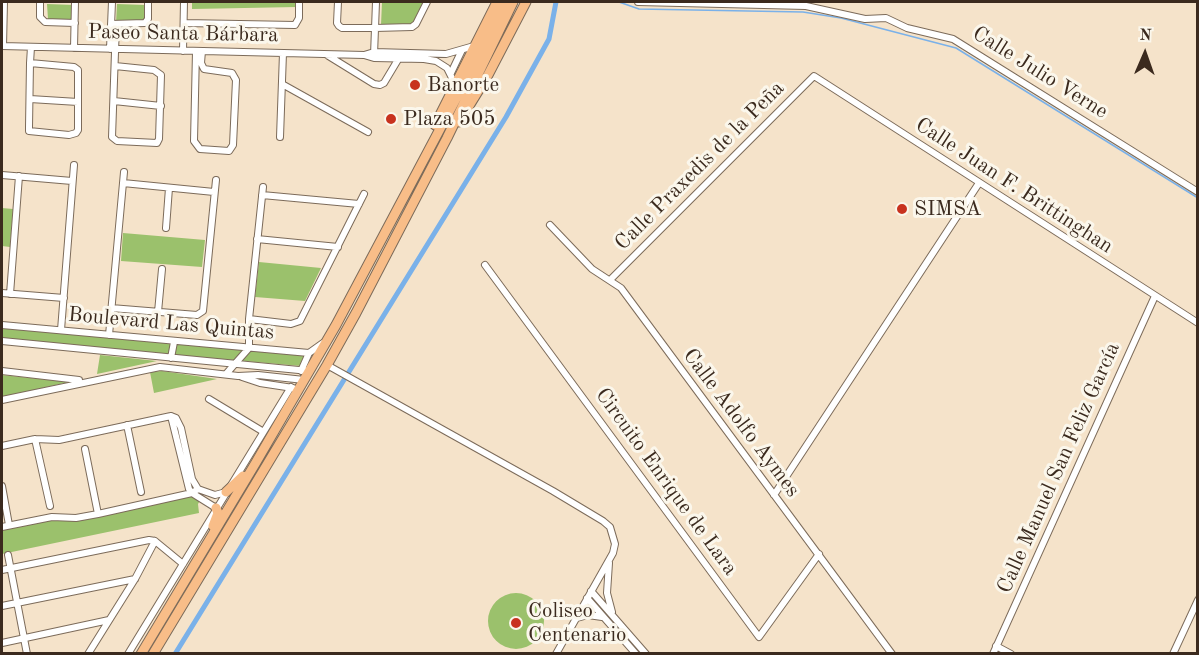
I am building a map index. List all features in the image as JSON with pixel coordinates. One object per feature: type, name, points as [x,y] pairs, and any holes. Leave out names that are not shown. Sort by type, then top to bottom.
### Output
[{"type":"main road","points":[[414,177],[455,84],[497,2]]},
{"type":"main road","points":[[153,654],[327,365],[447,138],[462,96],[505,2]]},
{"type":"main road","points":[[141,654],[255,464],[301,379],[330,336],[414,177],[462,96],[513,2]]},
{"type":"main road","points":[[447,138],[472,104],[526,2]]},
{"type":"main road","points":[[226,492],[255,464]]},
{"type":"main road","points":[[212,536],[218,513],[216,508]]},
{"type":"street","points":[[2,46],[4,2]]},
{"type":"street","points":[[40,2],[40,17],[45,22],[75,23]]},
{"type":"street","points":[[74,48],[75,2]]},
{"type":"street","points":[[112,2],[115,66],[112,137],[117,141],[157,143],[159,139],[160,72],[115,66]]},
{"type":"street","points":[[114,24],[146,23],[148,2]]},
{"type":"street","points":[[183,51],[184,2]]},
{"type":"street","points":[[184,24],[295,25],[299,18],[299,2]]},
{"type":"street","points":[[338,2],[337,23],[342,28],[412,27],[416,24],[427,2]]},
{"type":"street","points":[[374,55],[376,2]]},
{"type":"street","name":"Calle Julio Verne","points":[[638,2],[806,6],[865,19],[886,18],[907,28],[954,39],[1197,192]]},
{"type":"street","name":"Paseo Santa Bárbara","points":[[2,46],[374,55],[438,54],[474,46]]},
{"type":"street","points":[[30,63],[77,68],[78,130],[76,133],[69,135],[29,131],[30,63],[31,47]]},
{"type":"street","points":[[455,84],[451,73],[462,50]]},
{"type":"street","points":[[199,51],[204,69],[232,73],[236,80],[233,145],[229,151],[200,149],[194,141],[199,51]]},
{"type":"street","points":[[280,137],[283,53]]},
{"type":"street","points":[[326,54],[374,84],[380,85],[384,83],[399,58]]},
{"type":"street","name":"Paseo Santa Bárbara","points":[[374,55],[436,61],[451,73]]},
{"type":"street","name":"Calle Juan F. Brittinghan","points":[[814,76],[1197,323]]},
{"type":"street","name":"Calle Praxedis de la Peña","points":[[610,280],[814,76]]},
{"type":"street","points":[[282,84],[368,132]]},
{"type":"street","points":[[30,99],[78,102]]},
{"type":"street","points":[[114,101],[160,106]]},
{"type":"street","points":[[61,330],[74,165]]},
{"type":"street","points":[[109,335],[124,172]]},
{"type":"street","points":[[2,175],[72,181]]},
{"type":"street","points":[[10,294],[19,176]]},
{"type":"street","points":[[111,308],[197,315],[203,311],[216,180]]},
{"type":"street","points":[[123,183],[214,192]]},
{"type":"street","points":[[774,495],[979,183]]},
{"type":"street","points":[[166,228],[169,188]]},
{"type":"street","points":[[226,374],[249,348],[249,319],[262,191],[359,204]]},
{"type":"street","points":[[249,319],[291,324],[296,323],[303,316],[364,194]]},
{"type":"street","name":"Calle Adolfo Aymes","points":[[550,225],[592,269],[621,288],[892,654]]},
{"type":"street","points":[[257,239],[338,247]]},
{"type":"street","name":"Circuito Enrique de Lara","points":[[486,265],[759,637],[819,554]]},
{"type":"street","points":[[158,312],[162,269]]},
{"type":"street","points":[[2,293],[63,298]]},
{"type":"street","name":"Calle Manuel San Feliz García","points":[[993,654],[1155,296]]},
{"type":"street","name":"Boulevard Las Quintas","points":[[2,325],[309,353]]},
{"type":"street","points":[[36,344],[38,328]]},
{"type":"street","points":[[128,654],[262,431],[301,379],[309,353],[330,336]]},
{"type":"street","name":"Boulevard Las Quintas","points":[[2,341],[235,364],[301,379]]},
{"type":"street","points":[[171,358],[174,342]]},
{"type":"street","points":[[327,365],[603,520],[610,527],[615,544],[609,560],[556,654]]},
{"type":"street","points":[[2,400],[160,367],[226,374],[280,386],[301,379]]},
{"type":"street","points":[[2,371],[86,381]]},
{"type":"street","points":[[238,376],[301,379]]},
{"type":"street","points":[[268,376],[268,384]]},
{"type":"street","points":[[280,386],[281,377]]},
{"type":"street","points":[[209,399],[262,431]]},
{"type":"street","points":[[2,446],[35,439],[59,440],[171,416],[187,485],[216,508]]},
{"type":"street","points":[[127,424],[141,492]]},
{"type":"street","points":[[35,439],[50,506]]},
{"type":"street","points":[[85,449],[98,514]]},
{"type":"street","points":[[2,487],[5,526]]},
{"type":"street","points":[[5,526],[52,517],[76,518],[98,514],[195,491],[215,495],[226,492]]},
{"type":"street","points":[[2,516],[5,526]]},
{"type":"street","points":[[2,570],[149,540],[156,541],[183,564]]},
{"type":"street","points":[[88,654],[156,541]]},
{"type":"street","points":[[8,555],[27,654]]},
{"type":"street","points":[[609,560],[607,593],[614,615]]},
{"type":"street","points":[[2,606],[135,579]]},
{"type":"street","points":[[591,591],[646,654]]},
{"type":"street","points":[[587,598],[636,654]]},
{"type":"street","points":[[1173,654],[1197,600]]},
{"type":"street","points":[[577,618],[593,615],[604,618]]},
{"type":"street","points":[[2,643],[109,620]]},
{"type":"street","points":[[996,646],[1011,654]]},
{"type":"green space","points":[[192,2],[297,2],[297,7],[192,9]]},
{"type":"green space","points":[[382,2],[424,2],[411,25],[381,25]]},
{"type":"green space","points":[[47,4],[74,5],[73,20],[48,19]]},
{"type":"green space","points":[[117,4],[145,5],[145,20],[116,23]]},
{"type":"green space","points":[[2,208],[13,209],[10,247],[2,246]]},
{"type":"green space","points":[[123,233],[205,240],[202,267],[121,261]]},
{"type":"green space","points":[[259,262],[321,268],[305,301],[255,297]]},
{"type":"green space","points":[[2,327],[306,355],[301,366],[2,340]]},
{"type":"green space","points":[[100,355],[157,361],[97,374]]},
{"type":"green space","points":[[162,371],[217,379],[154,393],[150,372]]},
{"type":"green space","points":[[2,375],[69,382],[2,397]]},
{"type":"green space","points":[[192,495],[201,499],[198,504],[199,513],[2,554],[2,528],[52,517],[77,519]]},
{"type":"green space","name":"Coliseo Centenario","points":[[510,593],[522,593],[532,597],[540,605],[544,621],[540,637],[532,645],[522,649],[510,649],[500,645],[492,637],[488,627],[488,615],[492,605],[500,597]]},
{"type":"waterway","points":[[175,654],[506,117],[549,39],[556,2]]},
{"type":"waterway","points":[[619,2],[639,9],[803,12],[841,18],[956,48],[1198,198]]},
{"type":"place","name":"Banorte","points":[[415,85]]},
{"type":"place","name":"Plaza 505","points":[[391,119]]},
{"type":"place","name":"SIMSA","points":[[902,209]]},
{"type":"place","name":"Coliseo Centenario","points":[[516,623]]}]
